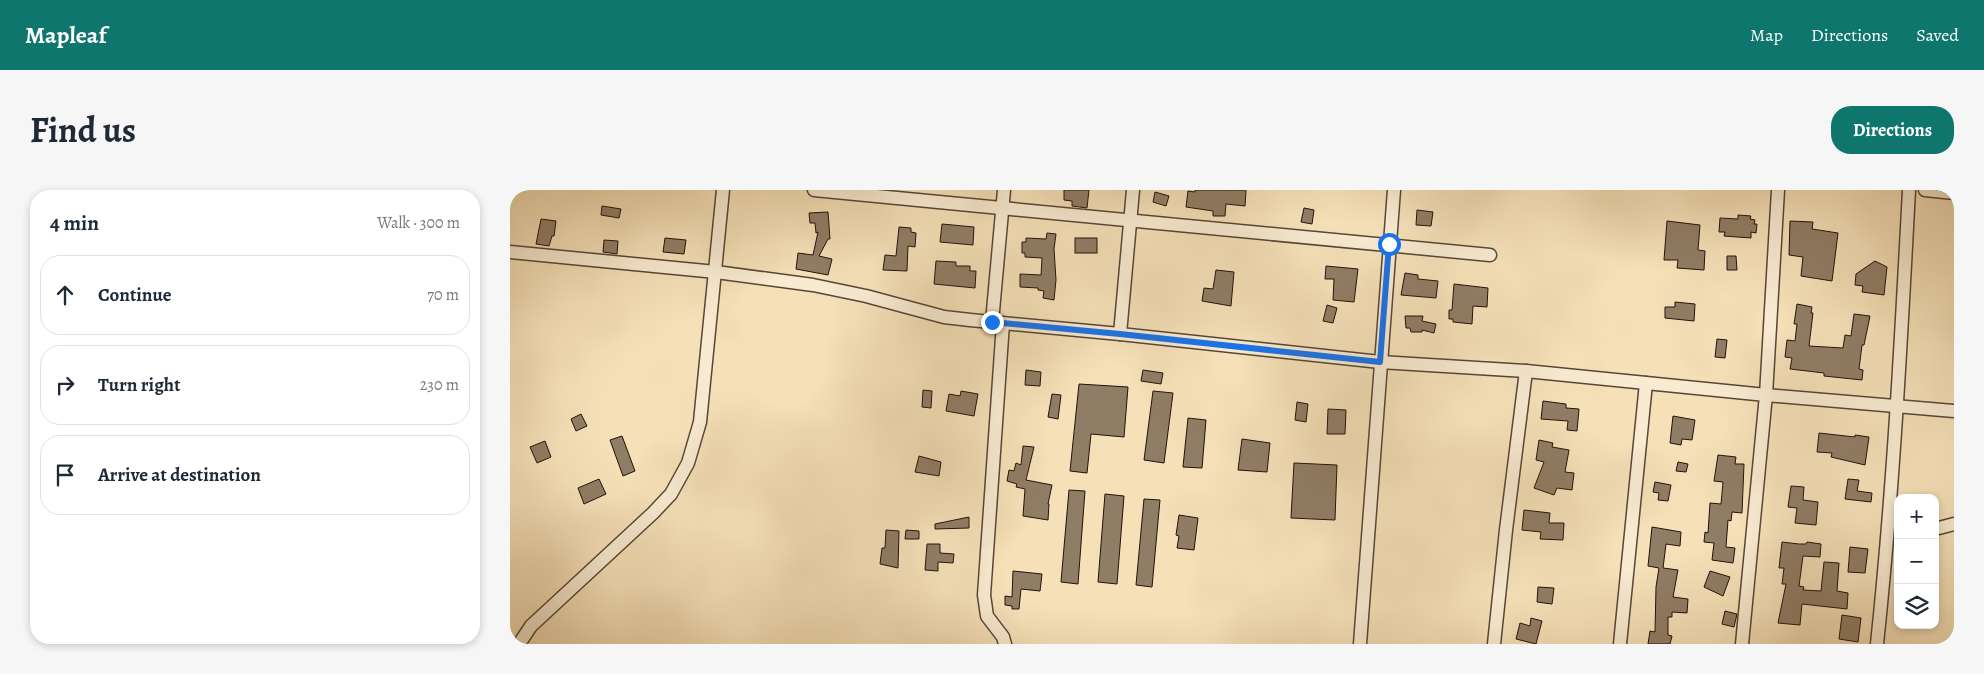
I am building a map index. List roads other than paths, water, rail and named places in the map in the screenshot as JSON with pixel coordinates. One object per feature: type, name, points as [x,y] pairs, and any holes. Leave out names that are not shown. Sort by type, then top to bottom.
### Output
[{"type":"street","points":[[519,644],[531,626],[671,494],[688,463],[700,422],[723,190]]},
{"type":"street","points":[[814,190],[1490,255]]},
{"type":"street","points":[[1004,190],[984,595],[987,616],[1003,637],[1005,644]]},
{"type":"street","points":[[1120,334],[1133,190]]},
{"type":"street","points":[[1360,644],[1394,190]]},
{"type":"street","points":[[1742,644],[1766,395],[1778,190]]},
{"type":"street","points":[[1877,644],[1893,539],[1909,190]]},
{"type":"street","points":[[1925,190],[1949,192]]},
{"type":"street","points":[[510,252],[716,272],[813,285],[866,296],[944,317],[997,323],[1120,334],[1380,362],[1526,371],[1766,395],[1954,411]]},
{"type":"street","points":[[1494,644],[1526,371]]},
{"type":"street","points":[[1620,644],[1646,383]]},
{"type":"street","points":[[1939,528],[1954,524]]}]
